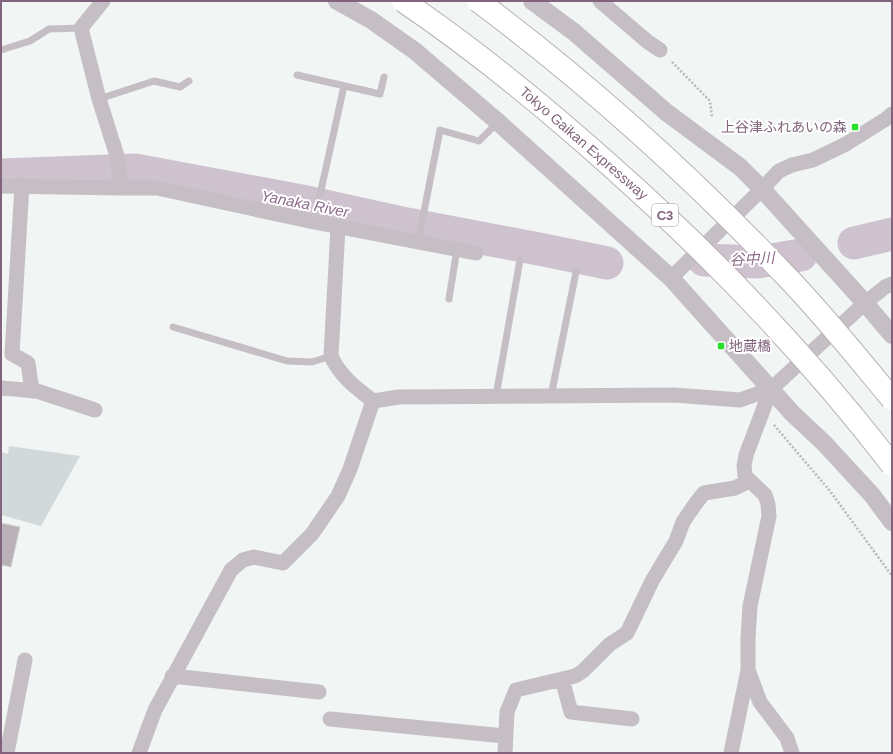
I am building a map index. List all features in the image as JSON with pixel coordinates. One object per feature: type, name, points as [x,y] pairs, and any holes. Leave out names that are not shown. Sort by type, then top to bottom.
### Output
[{"type":"highway","name":"Tokyo Gaikan Expressway","points":[[403,1],[435,22],[566,126],[694,242],[759,309],[817,373],[892,464]]},
{"type":"highway","points":[[478,1],[529,39],[592,92],[656,148],[719,207],[786,276],[892,399]]},
{"type":"street","points":[[103,1],[81,28],[99,99],[118,159],[120,184]]},
{"type":"street","points":[[337,1],[371,20],[415,51],[498,122],[672,278],[793,414],[824,443],[872,495],[892,522]]},
{"type":"street","points":[[532,1],[574,32],[666,112],[740,167],[762,189],[892,335]]},
{"type":"street","points":[[600,1],[648,42],[660,50]]},
{"type":"street","points":[[672,278],[779,171],[792,165],[813,160],[846,144],[886,120],[892,114]]},
{"type":"street","points":[[1,186],[120,184],[157,188],[315,218],[338,227],[418,238],[476,253]]},
{"type":"street","points":[[22,185],[12,354],[28,363],[32,391]]},
{"type":"street","points":[[338,227],[331,356],[336,367],[348,381],[373,401],[399,397],[674,395],[740,400],[771,389],[865,303],[885,287],[892,284]]},
{"type":"street","points":[[1,388],[37,391],[95,410]]},
{"type":"street","points":[[731,753],[748,670],[750,606],[769,516],[768,504],[765,495],[745,476],[744,466],[746,455],[771,389]]},
{"type":"street","points":[[139,753],[155,710],[172,676],[231,570],[243,560],[254,557],[282,563],[312,534],[338,496],[350,470],[373,401]]},
{"type":"street","points":[[505,753],[507,712],[516,690],[575,676],[583,671],[610,644],[627,633],[652,581],[676,541],[683,522],[704,493],[735,488],[749,481]]},
{"type":"street","points":[[7,753],[25,660]]},
{"type":"street","points":[[748,670],[760,702],[788,738],[792,753]]},
{"type":"street","points":[[172,676],[319,692]]},
{"type":"street","points":[[562,679],[571,712],[632,719]]},
{"type":"street","points":[[330,719],[505,736]]},
{"type":"lane","points":[[1,50],[30,41],[49,29],[81,28]]},
{"type":"lane","points":[[297,75],[380,94],[384,77]]},
{"type":"lane","points":[[99,99],[154,81],[180,87],[189,81]]},
{"type":"lane","points":[[315,218],[344,86]]},
{"type":"lane","points":[[418,238],[440,130],[479,141],[498,122]]},
{"type":"lane","points":[[449,299],[457,249]]},
{"type":"lane","points":[[496,396],[520,260]]},
{"type":"lane","points":[[551,396],[576,272]]},
{"type":"lane","points":[[173,327],[287,361],[312,362],[331,356]]},
{"type":"path","points":[[660,50],[710,100],[712,117]]},
{"type":"path","points":[[773,424],[830,491],[892,576]]},
{"type":"shaded area","points":[[9,446],[80,456],[41,526],[1,515],[1,452],[8,454]]},
{"type":"building","points":[[1,523],[20,527],[11,567],[1,565]]},
{"type":"waterway","name":"Yanaka River","points":[[1,175],[135,170],[307,202],[407,224],[607,263]]},
{"type":"waterway","name":"Yanaka River","points":[[854,243],[892,234]]},
{"type":"waterway","name":"谷中川","points":[[704,260],[758,262],[801,255]]},
{"type":"place","name":"上谷津ふれあいの森","points":[[855,127]]},
{"type":"place","name":"地蔵橋","points":[[721,346]]}]
